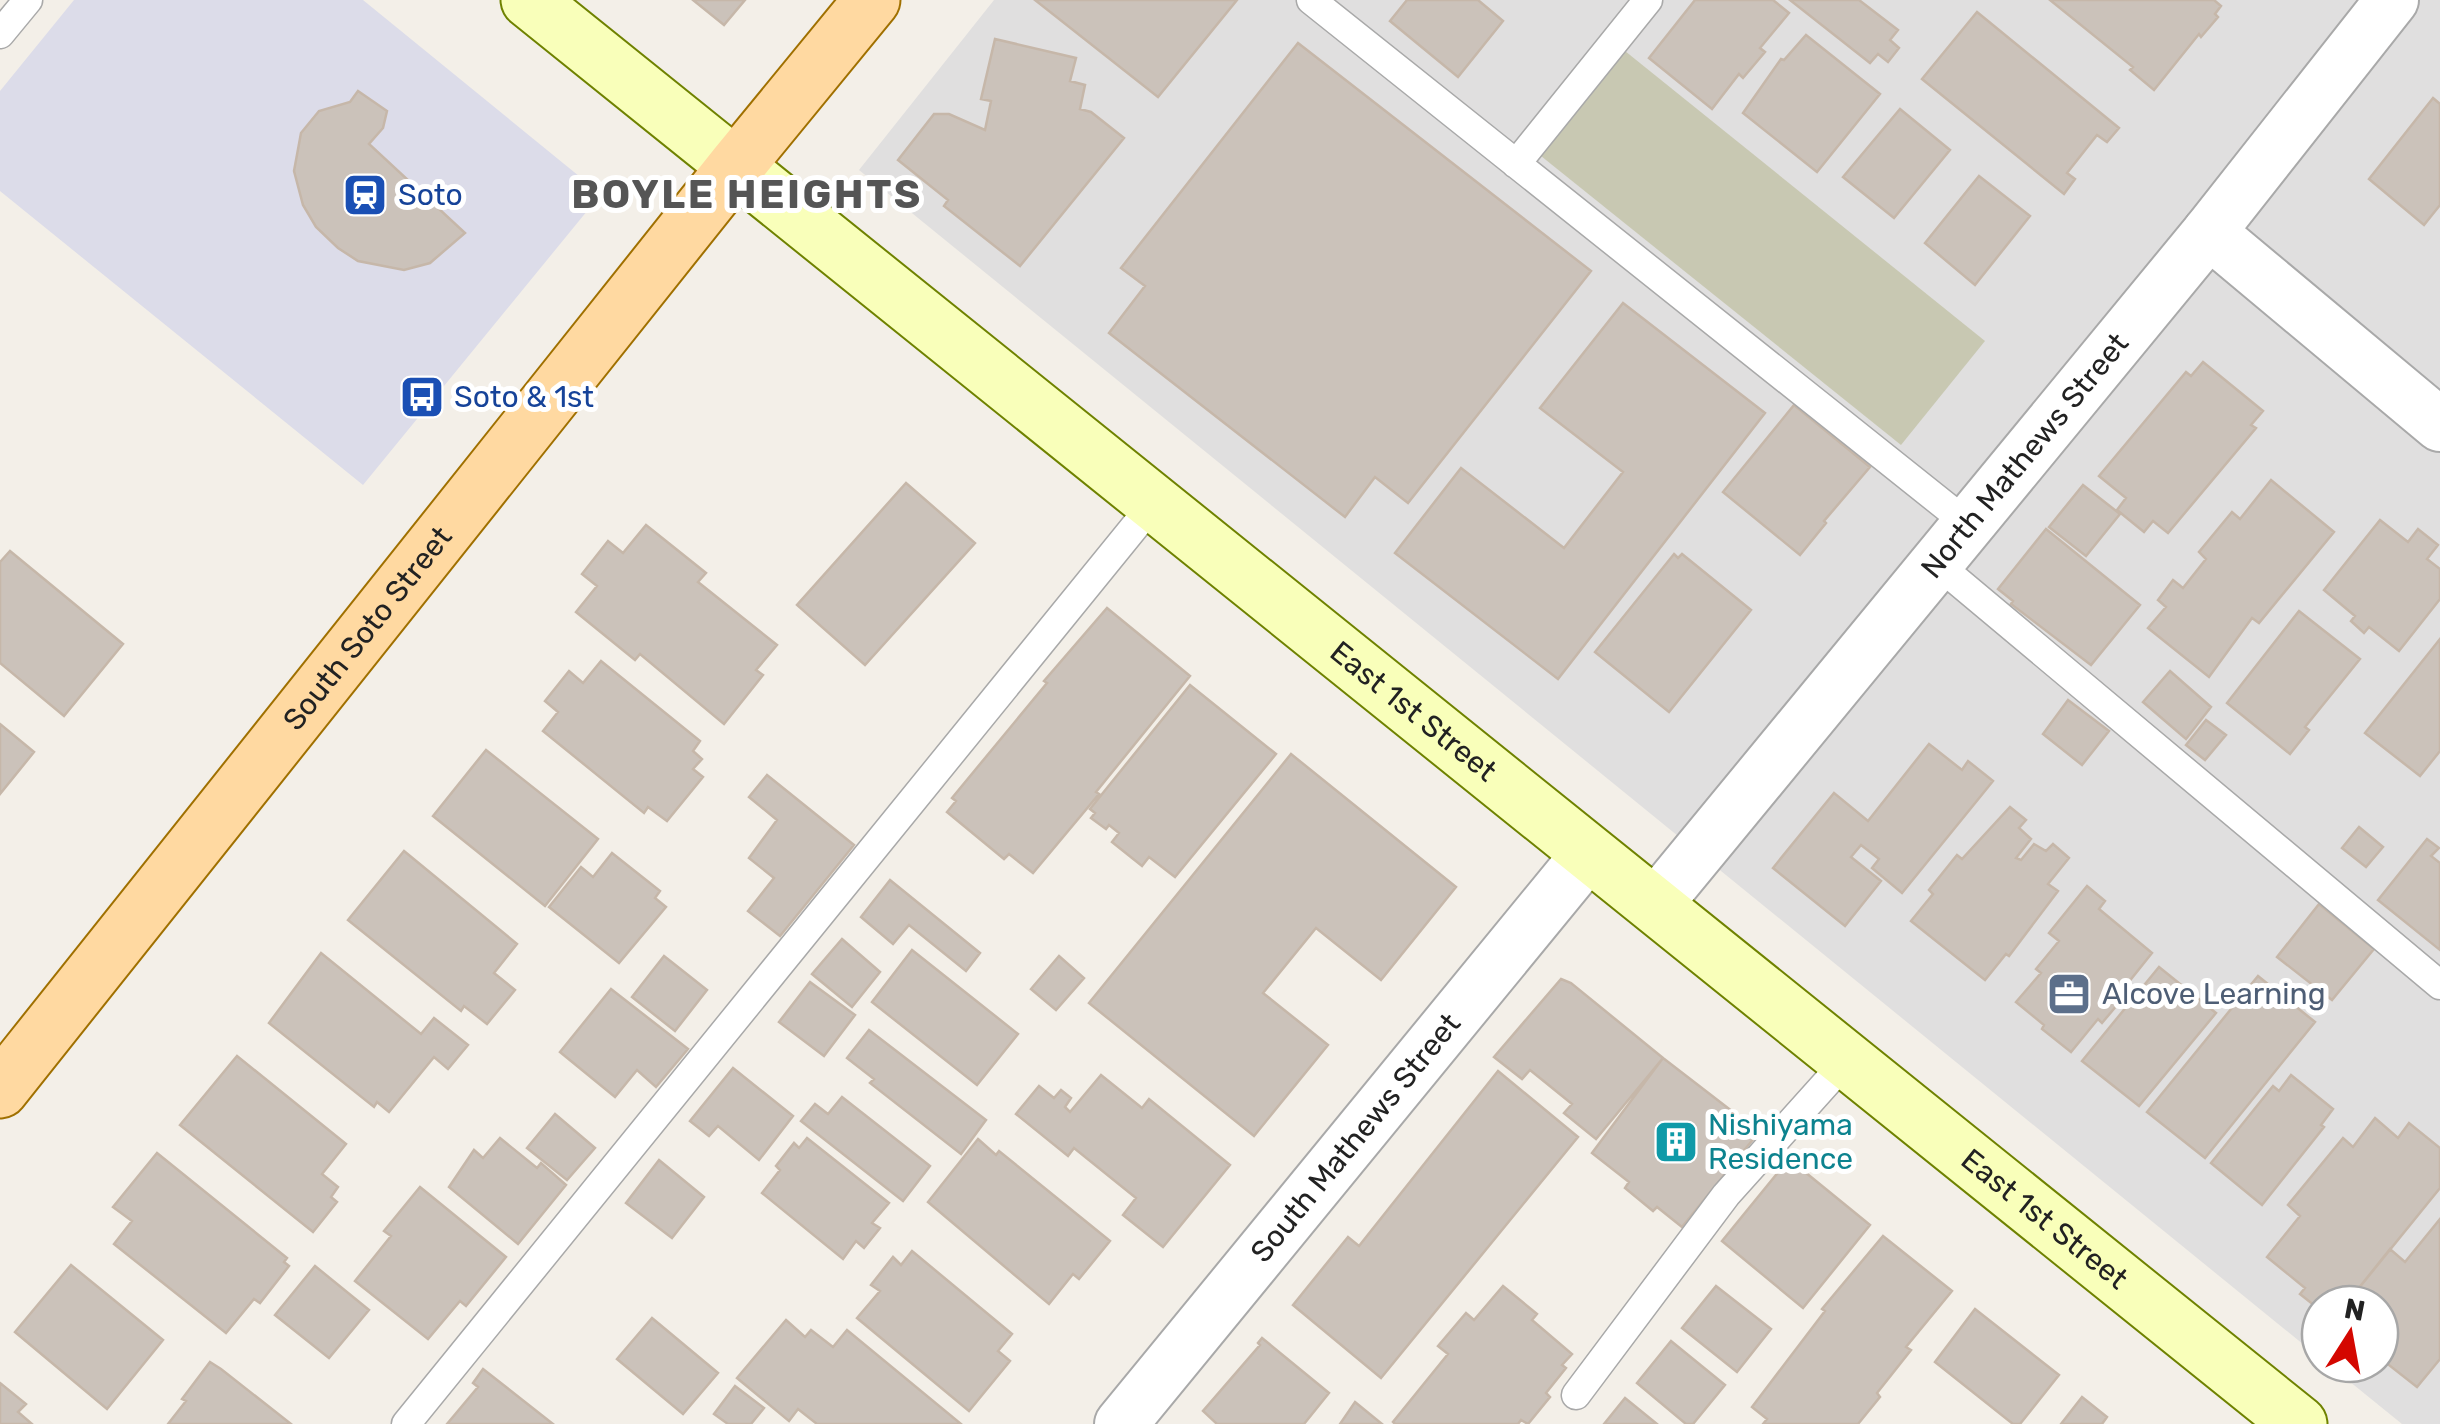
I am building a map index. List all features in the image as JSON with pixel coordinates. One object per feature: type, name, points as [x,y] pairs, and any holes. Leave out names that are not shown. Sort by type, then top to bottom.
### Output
[{"type":"main road","name":"South Soto Street","points":[[0,1090],[872,0]]},
{"type":"street","name":"East 1st Street","points":[[530,0],[2299,1424]]},
{"type":"street","name":"North Mathews Street","points":[[1655,905],[2209,232],[2392,0]]},
{"type":"street","points":[[2209,232],[2440,425]]},
{"type":"street","name":"South Mathews Street","points":[[1122,1424],[1589,853]]},
{"type":"lane","points":[[0,34],[28,0]]},
{"type":"lane","points":[[1311,0],[1516,164],[1952,544],[2440,985]]},
{"type":"lane","points":[[1516,164],[1648,0]]},
{"type":"lane","points":[[406,1424],[1154,503]]},
{"type":"lane","points":[[1576,1395],[1726,1196],[1846,1060]]},
{"type":"shaded area","points":[[74,0],[363,0],[601,194],[363,485],[0,191],[0,91]],"holes":[[[350,102],[381,106],[387,111],[383,128],[369,144],[465,233],[430,263],[404,270],[358,261],[338,248],[316,227],[303,206],[294,171],[301,133],[319,111]]]},
{"type":"shaded area","points":[[994,0],[2440,0],[2440,1424],[2402,1424],[2353,1384],[2400,1384],[2400,1284],[2300,1284],[2300,1342],[859,170]]},
{"type":"shaded area","points":[[1625,51],[1985,341],[1901,445],[1541,156]]},
{"type":"building","points":[[693,0],[745,0],[724,25]]},
{"type":"building","points":[[1035,0],[1237,0],[1158,97]]},
{"type":"building","points":[[1407,0],[1478,0],[1503,21],[1458,77],[1390,21]]},
{"type":"building","points":[[1695,0],[1773,0],[1789,13],[1760,48],[1765,52],[1743,78],[1739,74],[1712,109],[1649,58]]},
{"type":"building","points":[[1790,0],[1859,0],[1898,30],[1890,40],[1899,48],[1888,62],[1878,54],[1870,63]]},
{"type":"building","points":[[2050,0],[2214,0],[2221,6],[2215,14],[2218,17],[2201,37],[2199,34],[2154,90],[2130,70],[2133,67]]},
{"type":"building","points":[[1977,12],[2119,128],[2107,142],[2097,135],[2067,173],[2075,179],[2064,194],[1922,79]]},
{"type":"building","points":[[1806,35],[1880,94],[1817,172],[1743,113],[1781,59]]},
{"type":"building","points":[[995,39],[1076,58],[1070,81],[1085,85],[1080,109],[1091,112],[1124,138],[1020,266],[944,206],[948,200],[898,160],[934,114],[949,114],[985,130],[991,101],[981,99]]},
{"type":"building","points":[[1298,43],[1591,271],[1408,503],[1375,477],[1345,517],[1109,333],[1145,286],[1121,268]]},
{"type":"building","points":[[358,91],[387,111],[383,128],[369,144],[465,233],[430,263],[404,270],[358,261],[316,227],[303,205],[294,171],[301,133],[319,111],[350,102]]},
{"type":"building","points":[[2433,98],[2440,104],[2440,205],[2424,225],[2369,179]]},
{"type":"building","points":[[1900,109],[1950,150],[1894,218],[1843,177]]},
{"type":"building","points":[[1979,176],[2030,216],[1975,285],[1925,243]]},
{"type":"building","points":[[1623,303],[1765,413],[1558,679],[1395,553],[1461,468],[1564,548],[1623,472],[1540,408]]},
{"type":"building","points":[[2203,362],[2263,411],[2251,425],[2256,428],[2168,533],[2153,521],[2144,532],[2117,510],[2126,498],[2099,476],[2186,372],[2191,376]]},
{"type":"building","points":[[1794,405],[1870,467],[1800,555],[1723,492]]},
{"type":"building","points":[[2271,480],[2334,532],[2259,623],[2252,618],[2209,677],[2148,628],[2166,607],[2158,600],[2173,580],[2183,588],[2206,559],[2199,552],[2232,512],[2240,519]]},
{"type":"building","points":[[906,483],[975,543],[865,665],[797,605]]},
{"type":"building","points":[[2083,485],[2120,514],[2086,556],[2049,527]]},
{"type":"building","points":[[2380,520],[2408,542],[2418,529],[2438,545],[2427,559],[2440,569],[2440,599],[2399,651],[2369,627],[2364,633],[2351,621],[2355,616],[2324,590]]},
{"type":"building","points":[[646,525],[706,573],[698,582],[777,645],[756,670],[763,675],[724,724],[640,654],[635,660],[576,612],[597,586],[582,574],[608,541],[623,553]]},
{"type":"building","points":[[2046,529],[2140,605],[2091,665],[2011,604],[2013,601],[1998,589]]},
{"type":"building","points":[[10,551],[123,644],[64,716],[0,663],[0,562]]},
{"type":"building","points":[[1674,554],[1678,558],[1682,554],[1751,610],[1669,712],[1595,652]]},
{"type":"building","points":[[1107,608],[1190,676],[1033,873],[1009,854],[1004,859],[947,812],[956,801],[952,798]]},
{"type":"building","points":[[2299,611],[2360,659],[2305,727],[2309,730],[2290,754],[2227,703]]},
{"type":"building","points":[[2440,639],[2440,751],[2420,776],[2365,733]]},
{"type":"building","points":[[601,661],[700,741],[693,751],[702,759],[693,769],[703,777],[667,821],[648,807],[644,813],[543,731],[558,712],[545,701],[569,671],[583,683]]},
{"type":"building","points":[[2170,671],[2211,707],[2186,739],[2143,702]]},
{"type":"building","points":[[1190,685],[1276,754],[1175,877],[1149,857],[1142,866],[1112,842],[1119,833],[1091,818],[1095,813],[1090,809]]},
{"type":"building","points":[[2068,700],[2109,731],[2082,765],[2043,734]]},
{"type":"building","points":[[2206,720],[2226,735],[2205,760],[2186,745]]},
{"type":"building","points":[[0,724],[34,752],[0,794]]},
{"type":"building","points":[[1929,744],[1962,770],[1968,761],[1993,781],[1902,893],[1872,868],[1879,859],[1861,845],[1851,857],[1881,881],[1845,926],[1773,868],[1834,793],[1868,821]]},
{"type":"building","points":[[486,750],[598,839],[545,906],[433,816]]},
{"type":"building","points":[[1291,754],[1456,887],[1381,980],[1316,928],[1263,993],[1328,1045],[1254,1136],[1089,1003]]},
{"type":"building","points":[[767,775],[854,845],[780,936],[748,911],[774,878],[749,858],[777,820],[749,797]]},
{"type":"building","points":[[2010,807],[2026,820],[2019,828],[2031,839],[2016,858],[2021,860],[2034,844],[2046,851],[2053,844],[2069,858],[2048,884],[2058,891],[2009,956],[2006,954],[1985,980],[1911,921],[1957,855],[1962,859]]},
{"type":"building","points":[[2359,827],[2383,847],[2366,867],[2342,848]]},
{"type":"building","points":[[2427,839],[2439,848],[2431,856],[2440,863],[2440,950],[2378,900]]},
{"type":"building","points":[[404,851],[517,944],[494,973],[515,990],[487,1024],[464,1006],[461,1011],[348,920]]},
{"type":"building","points":[[612,853],[660,891],[655,898],[666,907],[619,963],[549,907],[581,867],[593,877]]},
{"type":"building","points":[[890,880],[980,953],[966,971],[909,925],[893,944],[861,917]]},
{"type":"building","points":[[2087,886],[2105,901],[2099,909],[2152,953],[2124,988],[2128,992],[2102,1023],[2098,1019],[2071,1052],[2016,1002],[2041,973],[2036,969],[2059,941],[2049,933]]},
{"type":"building","points":[[2319,904],[2374,949],[2332,1000],[2277,957]]},
{"type":"building","points":[[842,939],[880,972],[852,1007],[812,974]]},
{"type":"building","points":[[912,950],[1018,1034],[977,1085],[872,1002]]},
{"type":"building","points":[[321,953],[421,1034],[434,1018],[468,1045],[448,1069],[434,1057],[389,1112],[377,1102],[374,1107],[269,1023]]},
{"type":"building","points":[[664,956],[707,990],[675,1031],[632,997]]},
{"type":"building","points":[[1059,956],[1084,978],[1056,1010],[1031,989]]},
{"type":"building","points":[[2159,967],[2216,1013],[2139,1106],[2082,1061]]},
{"type":"building","points":[[2258,976],[2315,1022],[2205,1158],[2147,1112]]},
{"type":"building","points":[[1561,979],[1663,1058],[1596,1139],[1564,1113],[1572,1104],[1530,1070],[1522,1079],[1494,1057]]},
{"type":"building","points":[[810,982],[855,1015],[824,1056],[779,1022]]},
{"type":"building","points":[[611,989],[688,1049],[656,1087],[637,1070],[615,1097],[560,1052]]},
{"type":"building","points":[[869,1030],[986,1120],[961,1154],[870,1083],[874,1079],[847,1058]]},
{"type":"building","points":[[237,1056],[346,1144],[322,1174],[338,1187],[331,1197],[337,1202],[313,1232],[180,1125]]},
{"type":"building","name":"Nishiyama Residence","points":[[1663,1058],[1759,1132],[1682,1227],[1657,1207],[1653,1211],[1625,1188],[1629,1182],[1592,1153]]},
{"type":"building","points":[[733,1068],[793,1116],[759,1160],[718,1126],[709,1136],[690,1121]]},
{"type":"building","points":[[1498,1071],[1578,1137],[1381,1378],[1293,1305],[1348,1237],[1359,1246]]},
{"type":"building","points":[[1101,1075],[1142,1108],[1149,1099],[1230,1165],[1163,1247],[1123,1215],[1136,1198],[1074,1148],[1068,1156],[1016,1114],[1039,1086],[1054,1098],[1061,1090],[1071,1098],[1065,1107],[1070,1112]]},
{"type":"building","points":[[2291,1075],[2333,1109],[2321,1125],[2324,1127],[2262,1205],[2211,1163],[2273,1086],[2279,1091]]},
{"type":"building","points":[[842,1097],[930,1166],[903,1201],[801,1121],[815,1104],[828,1114]]},
{"type":"building","points":[[555,1114],[595,1148],[567,1180],[527,1148]]},
{"type":"building","points":[[2375,1118],[2398,1138],[2409,1123],[2440,1148],[2440,1188],[2362,1284],[2300,1284],[2267,1257],[2300,1216],[2288,1205],[2343,1138],[2353,1147]]},
{"type":"building","points":[[500,1138],[537,1168],[541,1163],[566,1185],[518,1244],[449,1187],[474,1150],[483,1158]]},
{"type":"building","points":[[807,1138],[889,1203],[872,1223],[880,1228],[864,1248],[856,1241],[843,1259],[762,1193],[794,1143],[799,1148]]},
{"type":"building","points":[[978,1139],[996,1155],[999,1151],[1110,1241],[1079,1279],[1073,1274],[1049,1304],[928,1202]]},
{"type":"building","points":[[157,1153],[287,1258],[284,1262],[289,1266],[260,1303],[254,1299],[226,1333],[114,1244],[132,1221],[113,1207]]},
{"type":"building","points":[[1789,1159],[1870,1225],[1803,1308],[1722,1241]]},
{"type":"building","points":[[659,1160],[704,1197],[672,1238],[626,1203]]},
{"type":"building","points":[[420,1187],[506,1257],[466,1306],[460,1301],[428,1339],[355,1281],[391,1236],[384,1231]]},
{"type":"building","points":[[2440,1219],[2440,1359],[2417,1387],[2400,1374],[2400,1284],[2362,1284],[2390,1249],[2405,1262]]},
{"type":"building","points":[[1883,1236],[1952,1291],[1906,1347],[1911,1350],[1858,1424],[1763,1424],[1767,1419],[1752,1407],[1825,1311],[1822,1309]]},
{"type":"building","points":[[912,1251],[1012,1334],[998,1351],[1010,1361],[969,1411],[857,1318],[880,1291],[871,1285],[893,1257],[901,1265]]},
{"type":"building","points":[[71,1265],[163,1340],[107,1409],[15,1332]]},
{"type":"building","points":[[315,1266],[369,1310],[329,1358],[275,1315]]},
{"type":"building","points":[[1503,1286],[1537,1314],[1532,1320],[1572,1354],[1546,1393],[1550,1397],[1528,1424],[1521,1420],[1518,1424],[1395,1424],[1448,1354],[1438,1346],[1466,1313],[1474,1320]]},
{"type":"building","points":[[1716,1286],[1771,1329],[1737,1372],[1682,1328]]},
{"type":"building","points":[[1975,1309],[2059,1375],[2020,1424],[2013,1424],[1935,1362]]},
{"type":"building","points":[[652,1318],[718,1373],[683,1414],[617,1359]]},
{"type":"building","points":[[786,1320],[805,1337],[811,1330],[833,1347],[847,1330],[961,1424],[817,1424],[798,1409],[789,1421],[737,1378]]},
{"type":"building","points":[[1262,1338],[1329,1393],[1304,1424],[1217,1424],[1203,1411]]},
{"type":"building","points":[[1671,1341],[1725,1385],[1693,1424],[1686,1424],[1637,1383]]},
{"type":"building","points":[[210,1362],[221,1369],[291,1424],[168,1424]]},
{"type":"building","points":[[483,1369],[553,1424],[447,1424],[478,1387],[473,1383]]},
{"type":"building","points":[[0,1383],[26,1404],[18,1412],[32,1424],[0,1424]]},
{"type":"building","points":[[735,1386],[764,1408],[751,1424],[728,1424],[714,1414]]},
{"type":"building","points":[[2082,1397],[2107,1417],[2102,1424],[2061,1424]]},
{"type":"building","points":[[1625,1398],[1657,1424],[1604,1424]]},
{"type":"building","points":[[1355,1402],[1382,1424],[1340,1424]]},
{"type":"place","name":"Soto","points":[[365,195]]},
{"type":"place","name":"Soto & 1st","points":[[422,397]]},
{"type":"place","name":"Alcove Learning","points":[[2069,994]]},
{"type":"place","name":"Nishiyama Residence","points":[[1676,1142]]},
{"type":"district","name":"BOYLE HEIGHTS","points":[[747,194]]}]
